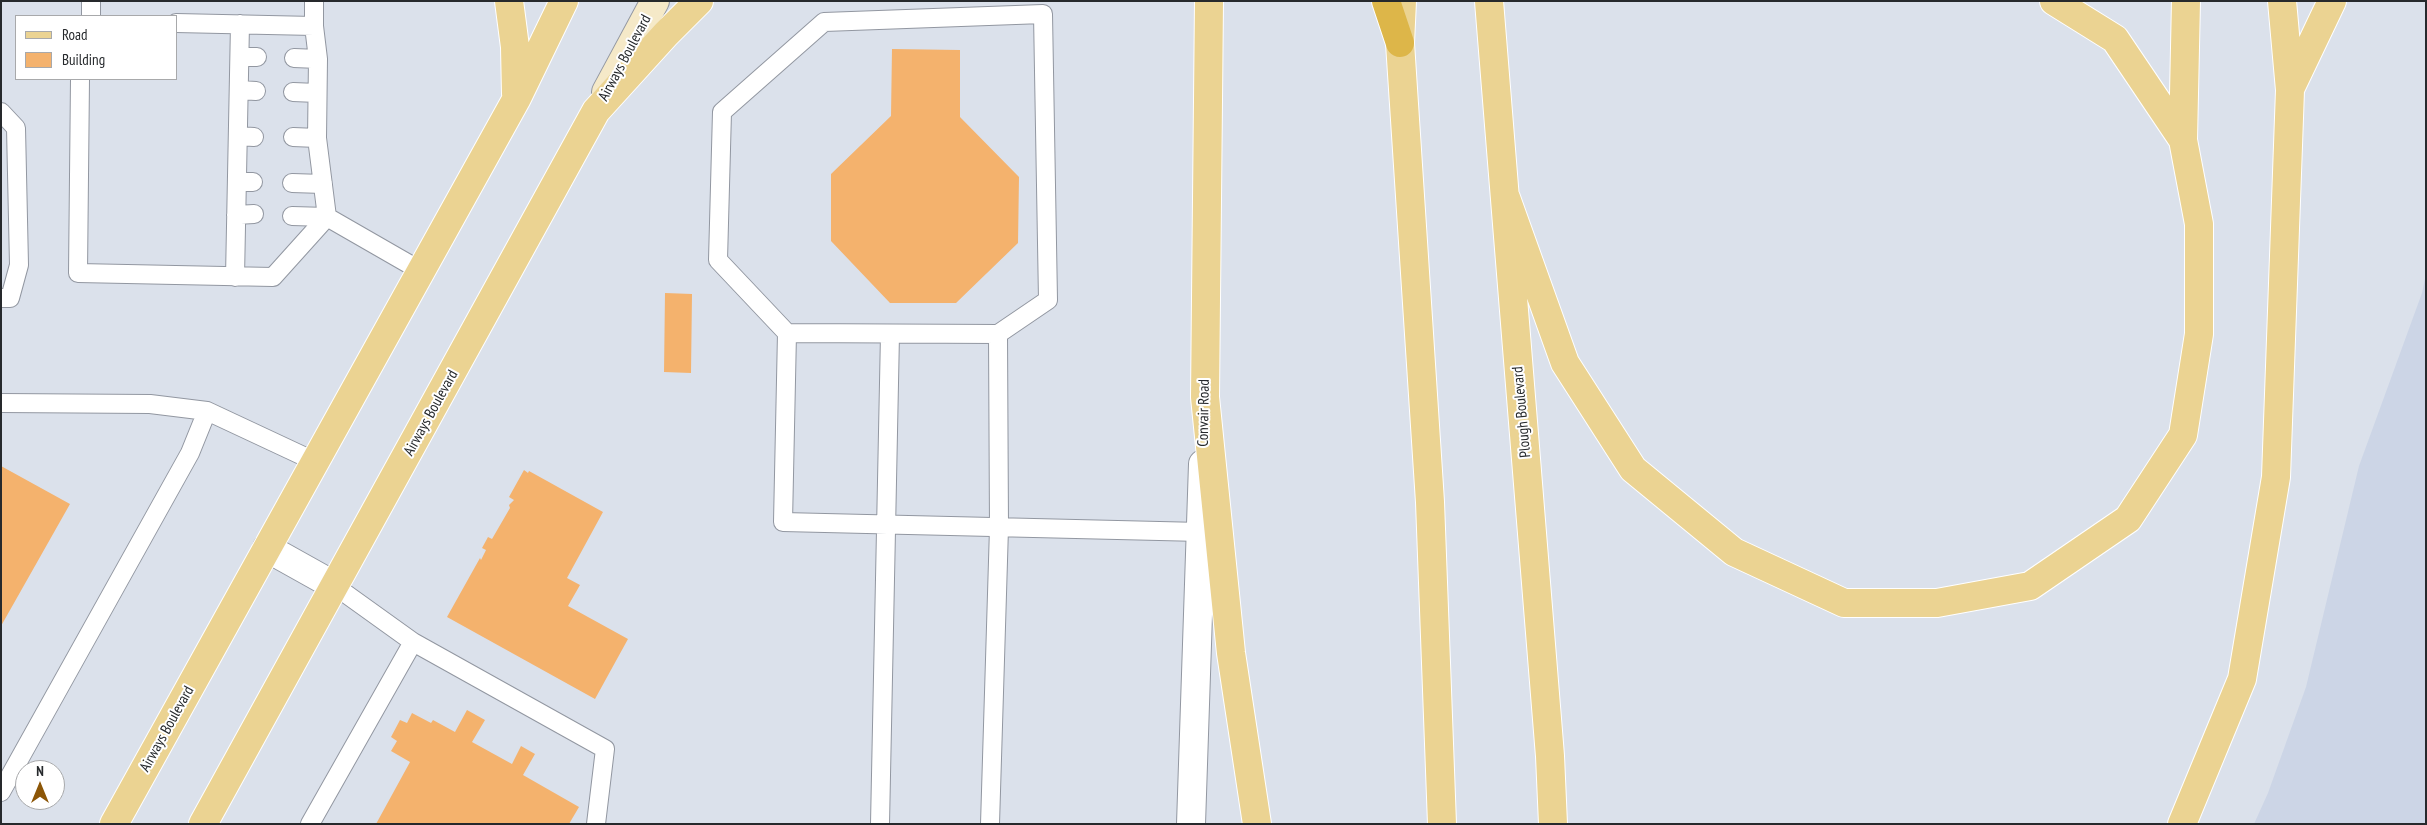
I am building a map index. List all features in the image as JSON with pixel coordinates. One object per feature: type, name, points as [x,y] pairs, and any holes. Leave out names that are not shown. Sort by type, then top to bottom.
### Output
[{"type":"highway","points":[[1386,1],[1400,43]]},
{"type":"main road","points":[[509,1],[514,39],[516,98]]},
{"type":"main road","name":"Airways Boulevard","points":[[114,824],[516,98],[564,1]]},
{"type":"main road","points":[[596,111],[666,34],[699,1]]},
{"type":"main road","name":"Convair Road","points":[[1205,397],[1209,1]]},
{"type":"main road","points":[[1402,1],[1400,43],[1430,502],[1442,824]]},
{"type":"main road","name":"Plough Boulevard","points":[[1488,1],[1506,198],[1550,756],[1553,824]]},
{"type":"main road","points":[[2054,1],[2115,39],[2183,140]]},
{"type":"main road","points":[[1506,198],[1565,363],[1633,468],[1734,552],[1844,603],[1937,603],[2030,586],[2128,519],[2183,435],[2200,334],[2200,224],[2183,140],[2186,1]]},
{"type":"main road","points":[[2182,824],[2242,679],[2276,477],[2290,90],[2282,1]]},
{"type":"main road","points":[[2290,90],[2332,1]]},
{"type":"main road","name":"Airways Boulevard","points":[[203,824],[596,111]]},
{"type":"main road","points":[[1205,397],[1231,652],[1257,824]]},
{"type":"street","name":"Airways Boulevard","points":[[596,111],[655,1]]},
{"type":"street","name":"Convair Road","points":[[1191,824],[1205,397]]},
{"type":"street","points":[[267,548],[335,586]]},
{"type":"lane","points":[[91,1],[91,15]]},
{"type":"lane","points":[[80,80],[78,273],[273,277],[327,218],[317,138],[318,59],[314,26],[314,1]]},
{"type":"lane","points":[[786,333],[998,334],[1048,300],[1043,14],[824,22],[722,112],[718,260],[786,333],[783,522],[887,526],[1201,532]]},
{"type":"lane","points":[[178,23],[314,26]]},
{"type":"lane","points":[[235,277],[236,215],[245,182],[248,57],[240,24]]},
{"type":"lane","points":[[294,58],[318,59]]},
{"type":"lane","points":[[293,92],[318,93]]},
{"type":"lane","points":[[1,112],[16,128],[19,265],[10,298],[1,298]]},
{"type":"lane","points":[[293,137],[317,138]]},
{"type":"lane","points":[[292,183],[323,184]]},
{"type":"lane","points":[[236,215],[254,214]]},
{"type":"lane","points":[[292,216],[327,218],[421,271]]},
{"type":"lane","points":[[880,824],[890,334]]},
{"type":"lane","points":[[990,824],[999,528],[998,334]]},
{"type":"lane","points":[[1,403],[150,404],[207,411],[316,462]]},
{"type":"lane","points":[[1,792],[190,453],[207,411]]},
{"type":"lane","points":[[335,586],[413,642],[605,749],[596,824]]},
{"type":"lane","points":[[310,824],[413,642]]},
{"type":"shaded area","points":[[2426,274],[2426,824],[2254,824],[2268,793],[2306,687],[2359,466],[2422,293]]},
{"type":"building","points":[[892,49],[960,50],[960,117],[1019,177],[1018,243],[956,303],[890,303],[831,241],[831,174],[891,116]]},
{"type":"building","points":[[665,293],[692,294],[691,373],[664,372]]},
{"type":"building","points":[[1,466],[70,504],[1,626]]},
{"type":"building","points":[[524,470],[603,512],[567,578],[580,585],[568,606],[628,639],[595,699],[447,617],[480,558],[481,560],[486,550],[482,548],[488,537],[492,539],[510,508],[509,505],[514,500],[509,497]]},
{"type":"building","points":[[467,710],[485,720],[472,742],[512,764],[521,746],[535,754],[523,775],[579,807],[569,824],[376,824],[410,762],[391,751],[397,741],[391,737],[400,720],[407,723],[412,713],[431,723],[433,720],[455,732]]}]
